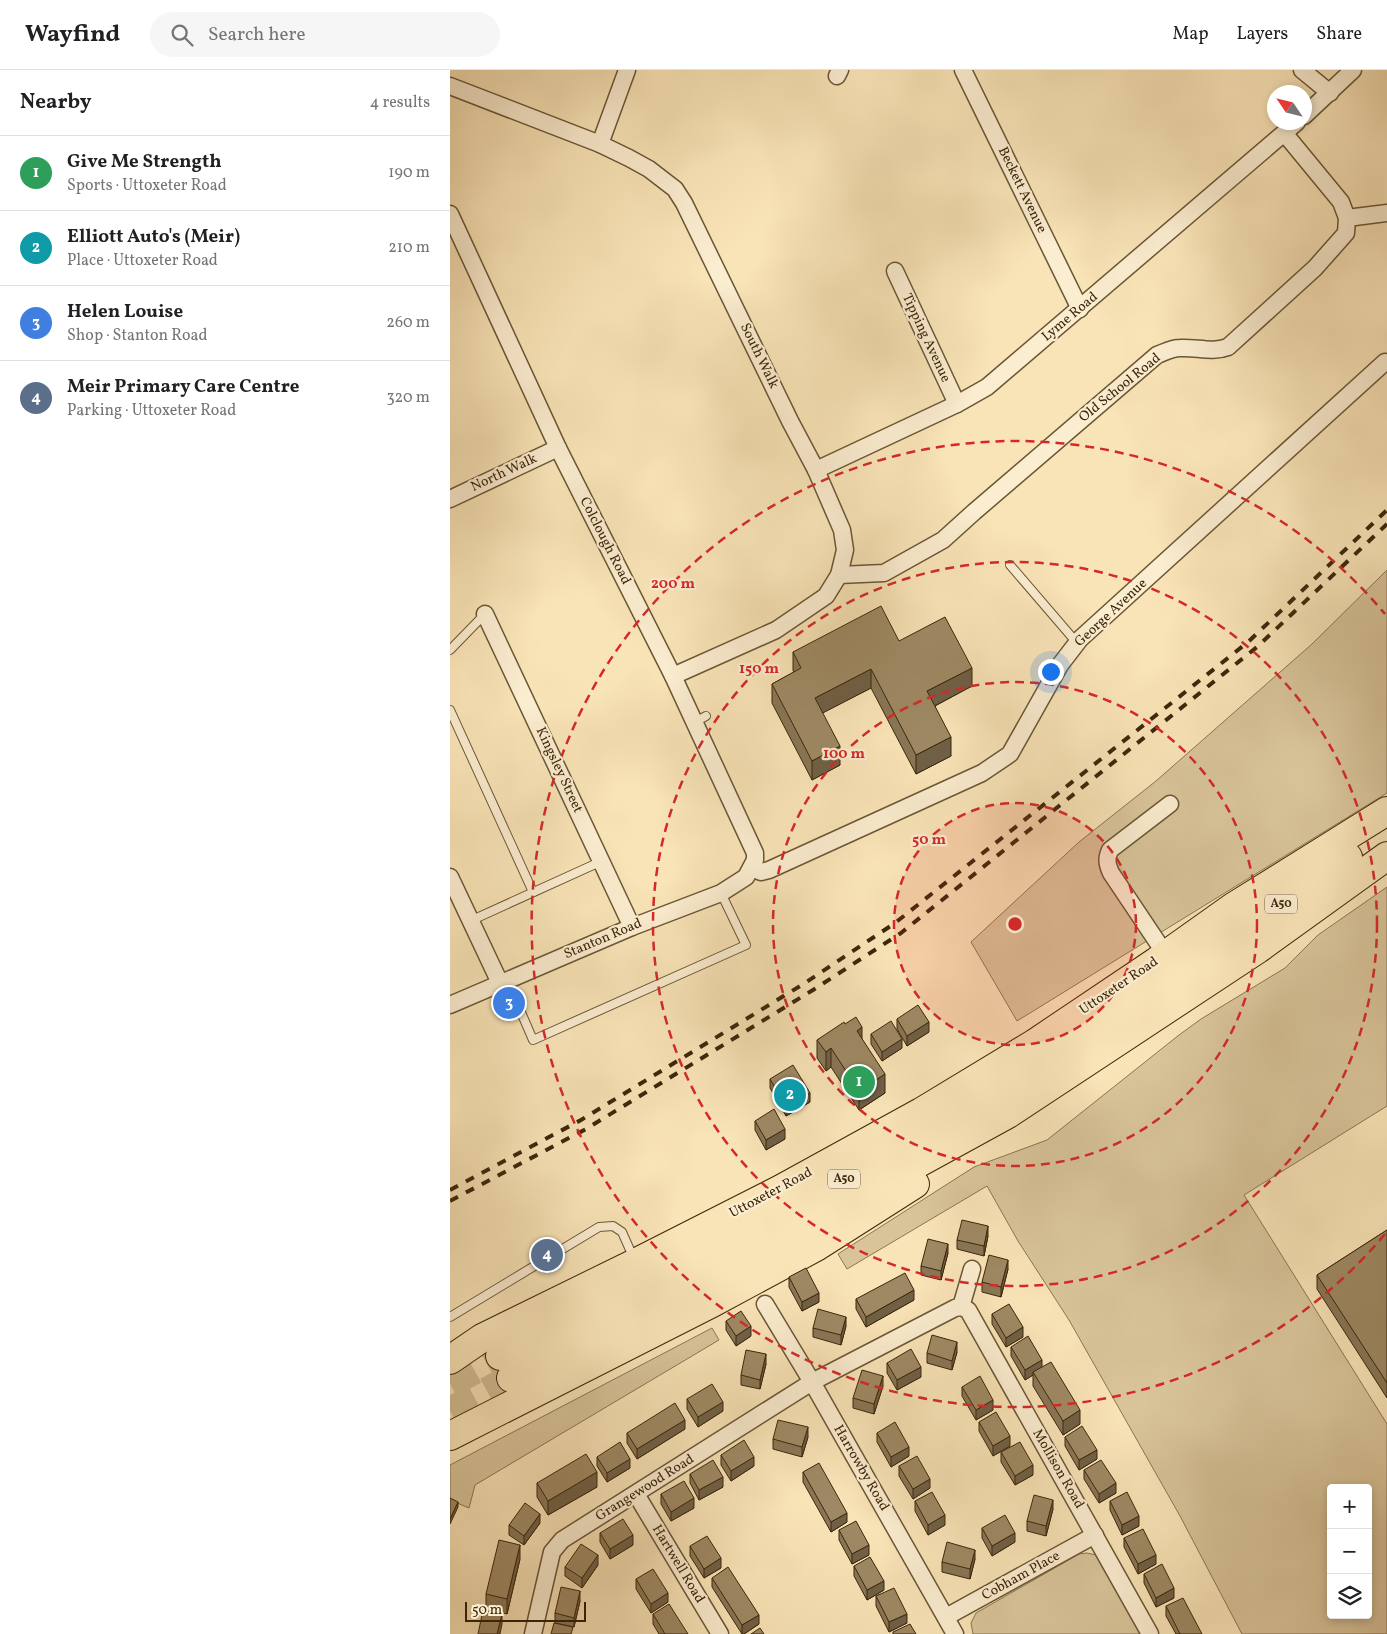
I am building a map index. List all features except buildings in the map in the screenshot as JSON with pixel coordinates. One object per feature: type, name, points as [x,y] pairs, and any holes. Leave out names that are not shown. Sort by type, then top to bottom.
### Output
[{"type":"highway","name":"Uttoxeter Road","points":[[450,1360],[482,1338],[781,1189],[920,1112],[1035,1044],[1233,908],[1387,811]]},
{"type":"highway","name":"A50","points":[[1387,830],[1175,978],[1001,1092],[506,1367],[747,1258],[1008,1114],[1250,954],[1387,856]]},
{"type":"highway","points":[[450,1436],[714,1302],[816,1247],[968,1148],[1008,1114]]},
{"type":"street","points":[[600,144],[627,70]]},
{"type":"street","name":"Beckett Avenue","points":[[963,70],[1080,309]]},
{"type":"street","points":[[1302,70],[1330,93]]},
{"type":"street","points":[[1312,109],[1353,70]]},
{"type":"street","name":"South Walk","points":[[450,86],[600,144],[649,169],[675,189],[684,203],[790,421],[816,470],[842,530],[845,550],[839,575],[826,596],[776,630],[673,676]]},
{"type":"street","name":"Lyme Road","points":[[816,470],[957,404],[987,387],[1289,130]]},
{"type":"street","points":[[1292,130],[1341,202],[1347,218],[1387,213]]},
{"type":"street","name":"Colclough Road","points":[[450,214],[558,448],[673,676],[700,719],[756,853],[752,868]]},
{"type":"street","name":"Old School Road","points":[[839,575],[884,573],[943,540],[1157,356],[1168,350],[1180,348],[1219,350],[1228,347],[1315,268],[1346,234],[1347,218]]},
{"type":"street","name":"Tipping Avenue","points":[[895,271],[957,404]]},
{"type":"street","name":"George Avenue","points":[[752,868],[762,872],[769,870],[982,773],[1010,754],[1060,665],[1078,643],[1385,362]]},
{"type":"street","name":"North Walk","points":[[450,499],[558,448]]},
{"type":"street","name":"Kingsley Street","points":[[485,614],[632,927]]},
{"type":"street","points":[[1170,804],[1110,850],[1107,864],[1111,873],[1175,949]]},
{"type":"street","name":"Stanton Road","points":[[450,1005],[632,927],[721,894],[746,877],[752,868]]},
{"type":"street","points":[[450,877],[470,921],[503,982]]},
{"type":"street","points":[[812,1382],[955,1308],[962,1307],[972,1269]]},
{"type":"street","name":"Harrowby Road","points":[[765,1304],[812,1382],[955,1634]]},
{"type":"street","name":"Mollison Road","points":[[962,1307],[968,1310],[1150,1634]]},
{"type":"street","name":"Grangewood Road","points":[[533,1634],[552,1552],[562,1540],[812,1382]]},
{"type":"street","name":"Hartwell Road","points":[[636,1494],[720,1634]]},
{"type":"street","name":"Cobham Place","points":[[946,1618],[1095,1535]]},
{"type":"lane","points":[[1010,565],[1078,643]]},
{"type":"lane","points":[[450,650],[485,614]]},
{"type":"lane","points":[[450,710],[533,892]]},
{"type":"lane","points":[[470,921],[602,861]]},
{"type":"lane","points":[[503,982],[533,1040],[746,945],[721,894]]},
{"type":"lane","points":[[450,1317],[599,1227],[613,1226],[622,1232],[635,1263]]},
{"type":"shaded area","points":[[1387,570],[1387,793],[1017,1021],[971,942],[1079,842],[1156,781],[1312,644]]},
{"type":"shaded area","points":[[1387,887],[1387,1106],[1244,1195],[1387,1424],[1387,1634],[1242,1634],[1180,1516],[1069,1320],[1018,1241],[987,1186],[847,1269],[838,1254],[974,1167],[1047,1140],[1201,1019],[1285,968],[1318,935]]},
{"type":"shaded area","points":[[712,1328],[719,1340],[475,1485],[469,1508],[450,1500],[450,1465]]},
{"type":"shaded area","points":[[1087,1553],[1101,1558],[1142,1634],[973,1634],[971,1623],[976,1613],[1079,1554]]},
{"type":"tunnel","points":[[450,1384],[500,1356]]},
{"type":"tunnel","points":[[450,1411],[511,1378]]},
{"type":"railway","points":[[450,1190],[581,1120],[805,983],[895,923],[1248,642],[1387,510]]},
{"type":"railway","points":[[450,1201],[586,1129],[813,990],[901,933],[1257,647],[1387,524]]},
{"type":"place","name":"Helen Louise","points":[[509,1003]]},
{"type":"place","name":"Give Me Strength","points":[[859,1082]]},
{"type":"place","name":"Elliott Auto's (Meir)","points":[[790,1095]]},
{"type":"place","name":"Meir Primary Care Centre","points":[[547,1255]]}]
